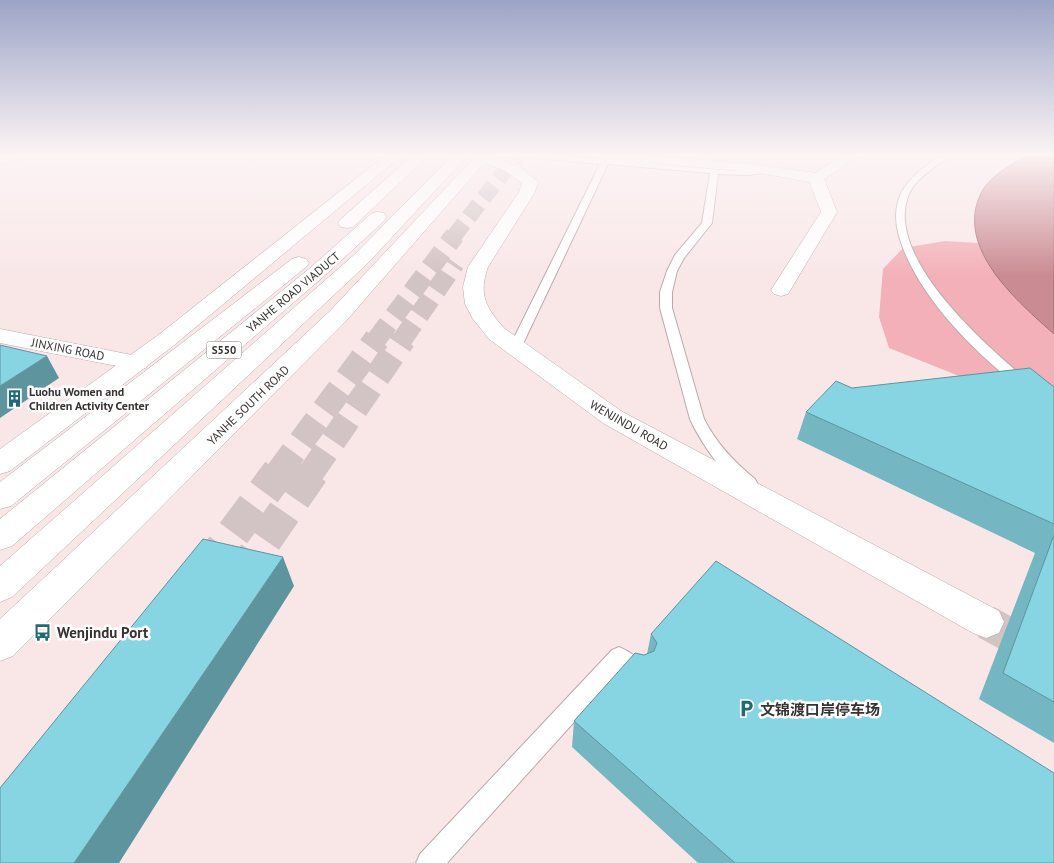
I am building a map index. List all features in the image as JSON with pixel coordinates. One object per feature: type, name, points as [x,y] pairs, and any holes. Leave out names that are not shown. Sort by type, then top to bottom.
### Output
[{"type":"main road","points":[[0,464],[137,362],[346,195]]},
{"type":"main road","name":"YANHE ROAD VIADUCT","points":[[0,498],[204,339],[346,224],[378,195]]},
{"type":"main road","name":"YANHE ROAD VIADUCT","points":[[0,537],[316,273],[401,195]]},
{"type":"main road","points":[[0,587],[430,195]]},
{"type":"main road","name":"YANHE SOUTH ROAD","points":[[0,644],[338,316],[440,195]]},
{"type":"main road","name":"WENJINDU ROAD","points":[[525,195],[478,267],[473,279],[475,303],[482,317],[497,334],[612,417],[986,622]]},
{"type":"main road","points":[[781,290],[829,212],[823,195]]},
{"type":"main road","name":"JINXING ROAD","points":[[0,336],[137,362]]},
{"type":"lane","points":[[515,348],[585,195]]},
{"type":"lane","points":[[708,195],[707,223],[679,257],[672,271],[666,292],[666,308],[702,431],[733,470],[781,510]]},
{"type":"lane","points":[[905,195],[900,214],[903,238],[916,267],[936,299],[964,332],[999,364],[1054,409]]},
{"type":"lane","points":[[429,863],[619,657],[637,672]]},
{"type":"shaded area","points":[[980,195],[1054,195],[1054,334],[1008,290],[994,272],[983,253],[976,234],[975,214]]},
{"type":"shaded area","points":[[945,241],[979,243],[993,271],[1002,283],[1021,304],[1054,334],[1054,399],[969,380],[889,348],[879,317],[883,269],[903,248]]},
{"type":"building","points":[[0,345],[47,356],[0,386]]},
{"type":"building","points":[[1030,368],[1054,387],[1054,524],[806,412],[836,381],[852,388]]},
{"type":"building","points":[[1054,535],[1054,702],[1003,673]]},
{"type":"building","points":[[203,539],[283,557],[74,863],[0,863],[0,788]]},
{"type":"building","name":"文锦渡口岸停车场","points":[[716,561],[1054,773],[1054,863],[735,863],[574,721],[635,653],[644,655],[654,651],[657,643],[651,634]]},
{"type":"tunnel","points":[[454,236],[486,195]]},
{"type":"tunnel","points":[[376,340],[455,235]]},
{"type":"tunnel","points":[[402,340],[455,263]]},
{"type":"tunnel","points":[[278,473],[377,339]]},
{"type":"tunnel","points":[[311,473],[403,339]]},
{"type":"tunnel","points":[[203,574],[279,472]]},
{"type":"tunnel","points":[[236,582],[312,472]]},
{"type":"tunnel","points":[[986,622],[1026,644]]},
{"type":"tunnel","points":[[1024,643],[1054,659]]},
{"type":"place","name":"Luohu Women and Children Activity Center","points":[[15,398]]},
{"type":"place","name":"Wenjindu Port","points":[[43,632]]},
{"type":"place","name":"文锦渡口岸停车场","points":[[746,709]]}]
